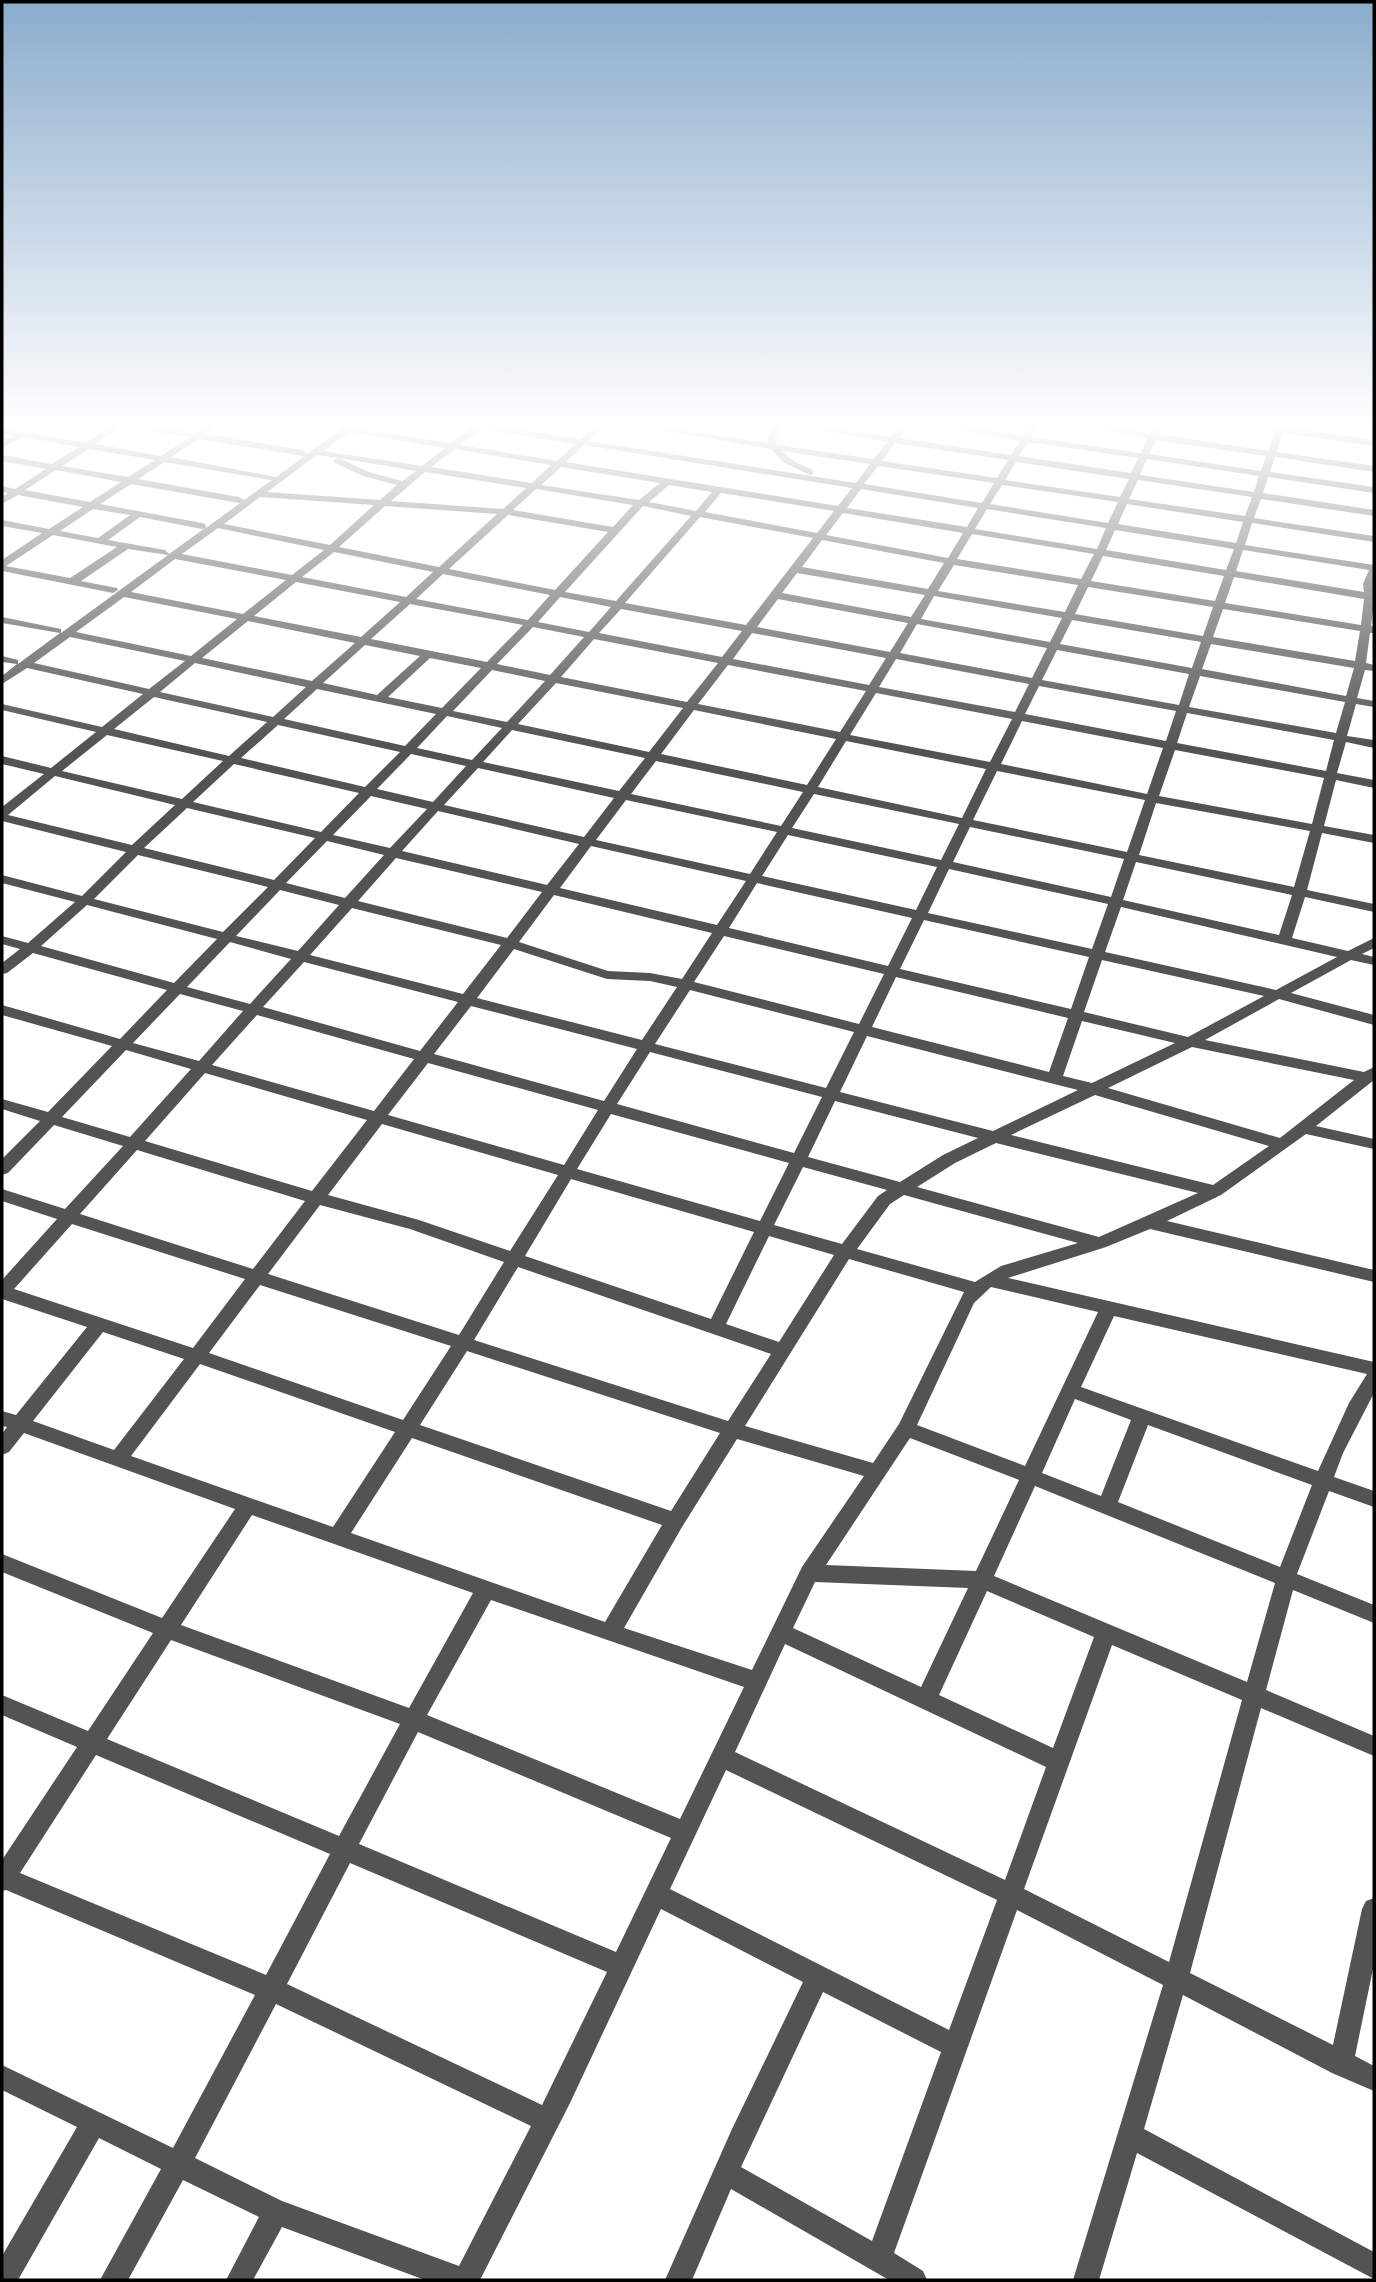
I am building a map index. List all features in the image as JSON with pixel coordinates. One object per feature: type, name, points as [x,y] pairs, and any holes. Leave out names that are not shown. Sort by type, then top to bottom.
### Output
[{"type":"street","points":[[2,566],[47,533]]},
{"type":"street","points":[[57,533],[1374,784]]},
{"type":"street","points":[[100,541],[111,533]]},
{"type":"street","points":[[2,671],[62,632],[193,533]]},
{"type":"street","points":[[169,554],[203,533]]},
{"type":"street","points":[[252,533],[559,594],[1374,744]]},
{"type":"street","points":[[2,815],[349,533]]},
{"type":"street","points":[[2,970],[55,929],[185,802],[483,533]]},
{"type":"street","points":[[2,1169],[559,594],[613,533]]},
{"type":"street","points":[[675,1521],[2,1291],[682,533]]},
{"type":"street","points":[[800,533],[949,561],[1369,629]]},
{"type":"street","points":[[118,1459],[194,1355],[589,842],[821,533]]},
{"type":"street","points":[[338,1536],[811,789],[966,533]]},
{"type":"street","points":[[989,533],[1372,597]]},
{"type":"street","points":[[715,1328],[800,1161],[1107,533]]},
{"type":"street","points":[[1158,533],[1374,570],[1368,584],[1372,597],[1369,629],[1352,700],[1339,738],[1317,829],[1284,941]]},
{"type":"street","points":[[1054,1079],[1243,533]]},
{"type":"street","points":[[1337,533],[1374,539]]},
{"type":"street","points":[[72,582],[126,546]]},
{"type":"street","points":[[2,566],[363,642],[1151,798],[1374,839]]},
{"type":"street","points":[[793,569],[929,593],[1000,620],[1054,645],[1374,704]]},
{"type":"street","points":[[773,595],[912,620],[1067,617],[1374,668]]},
{"type":"street","points":[[2,620],[1374,908]]},
{"type":"street","points":[[379,699],[428,654]]},
{"type":"street","points":[[2,681],[13,662]]},
{"type":"street","points":[[13,662],[276,722],[944,865],[1374,961]]},
{"type":"street","points":[[2,708],[589,842],[1280,995],[1374,1020]]},
{"type":"street","points":[[2,760],[325,834],[1190,1041],[1369,1074]]},
{"type":"street","points":[[2,815],[510,943],[607,975],[650,977],[688,985],[1090,1088],[1283,1144]]},
{"type":"street","points":[[2,879],[995,1137],[1215,1191]]},
{"type":"street","points":[[2,940],[1100,1243]]},
{"type":"street","points":[[610,1633],[675,1521],[845,1252],[884,1200],[949,1159],[1190,1041],[1280,995],[1374,942]]},
{"type":"street","points":[[2,1010],[201,1069],[766,1227],[845,1252],[1374,1368]]},
{"type":"street","points":[[466,2280],[547,2122],[809,1573],[906,1429],[957,1317],[982,1284],[1007,1271],[1100,1243],[1215,1191],[1283,1144],[1369,1074]]},
{"type":"street","points":[[2,1104],[315,1198],[413,1224],[784,1351]]},
{"type":"street","points":[[1302,1128],[1374,1144]]},
{"type":"street","points":[[2,1195],[462,1344],[877,1472]]},
{"type":"street","points":[[1149,1223],[1374,1276]]},
{"type":"street","points":[[926,1699],[1109,1308]]},
{"type":"street","points":[[2,1447],[10,1421],[99,1324]]},
{"type":"street","points":[[1086,2280],[1176,1980],[1286,1578],[1323,1481],[1358,1403],[1374,1378]]},
{"type":"street","points":[[1070,1390],[1374,1499]]},
{"type":"street","points":[[1107,1506],[1142,1416]]},
{"type":"street","points":[[10,1421],[610,1633],[758,1682]]},
{"type":"street","points":[[906,1429],[1107,1506],[1374,1614]]},
{"type":"street","points":[[248,1505],[2,1878],[273,1990],[547,2122]]},
{"type":"street","points":[[2,1563],[167,1629],[412,1719],[685,1832]]},
{"type":"street","points":[[809,1573],[982,1580],[1374,1746]]},
{"type":"street","points":[[113,2280],[180,2164],[412,1719],[486,1589]]},
{"type":"street","points":[[780,1632],[1060,1762]]},
{"type":"street","points":[[878,2260],[1106,1632]]},
{"type":"street","points":[[2,1705],[622,1966]]},
{"type":"street","points":[[721,1757],[1009,1894],[1374,2079]]},
{"type":"street","points":[[656,1894],[955,2046]]},
{"type":"street","points":[[1341,2064],[1374,1909]]},
{"type":"street","points":[[678,2280],[818,1975]]},
{"type":"street","points":[[2,2077],[276,2213],[460,2280]]},
{"type":"street","points":[[3,2280],[94,2121]]},
{"type":"street","points":[[1129,2135],[1374,2266]]},
{"type":"street","points":[[726,2172],[914,2280]]},
{"type":"street","points":[[239,2280],[276,2213]]}]
